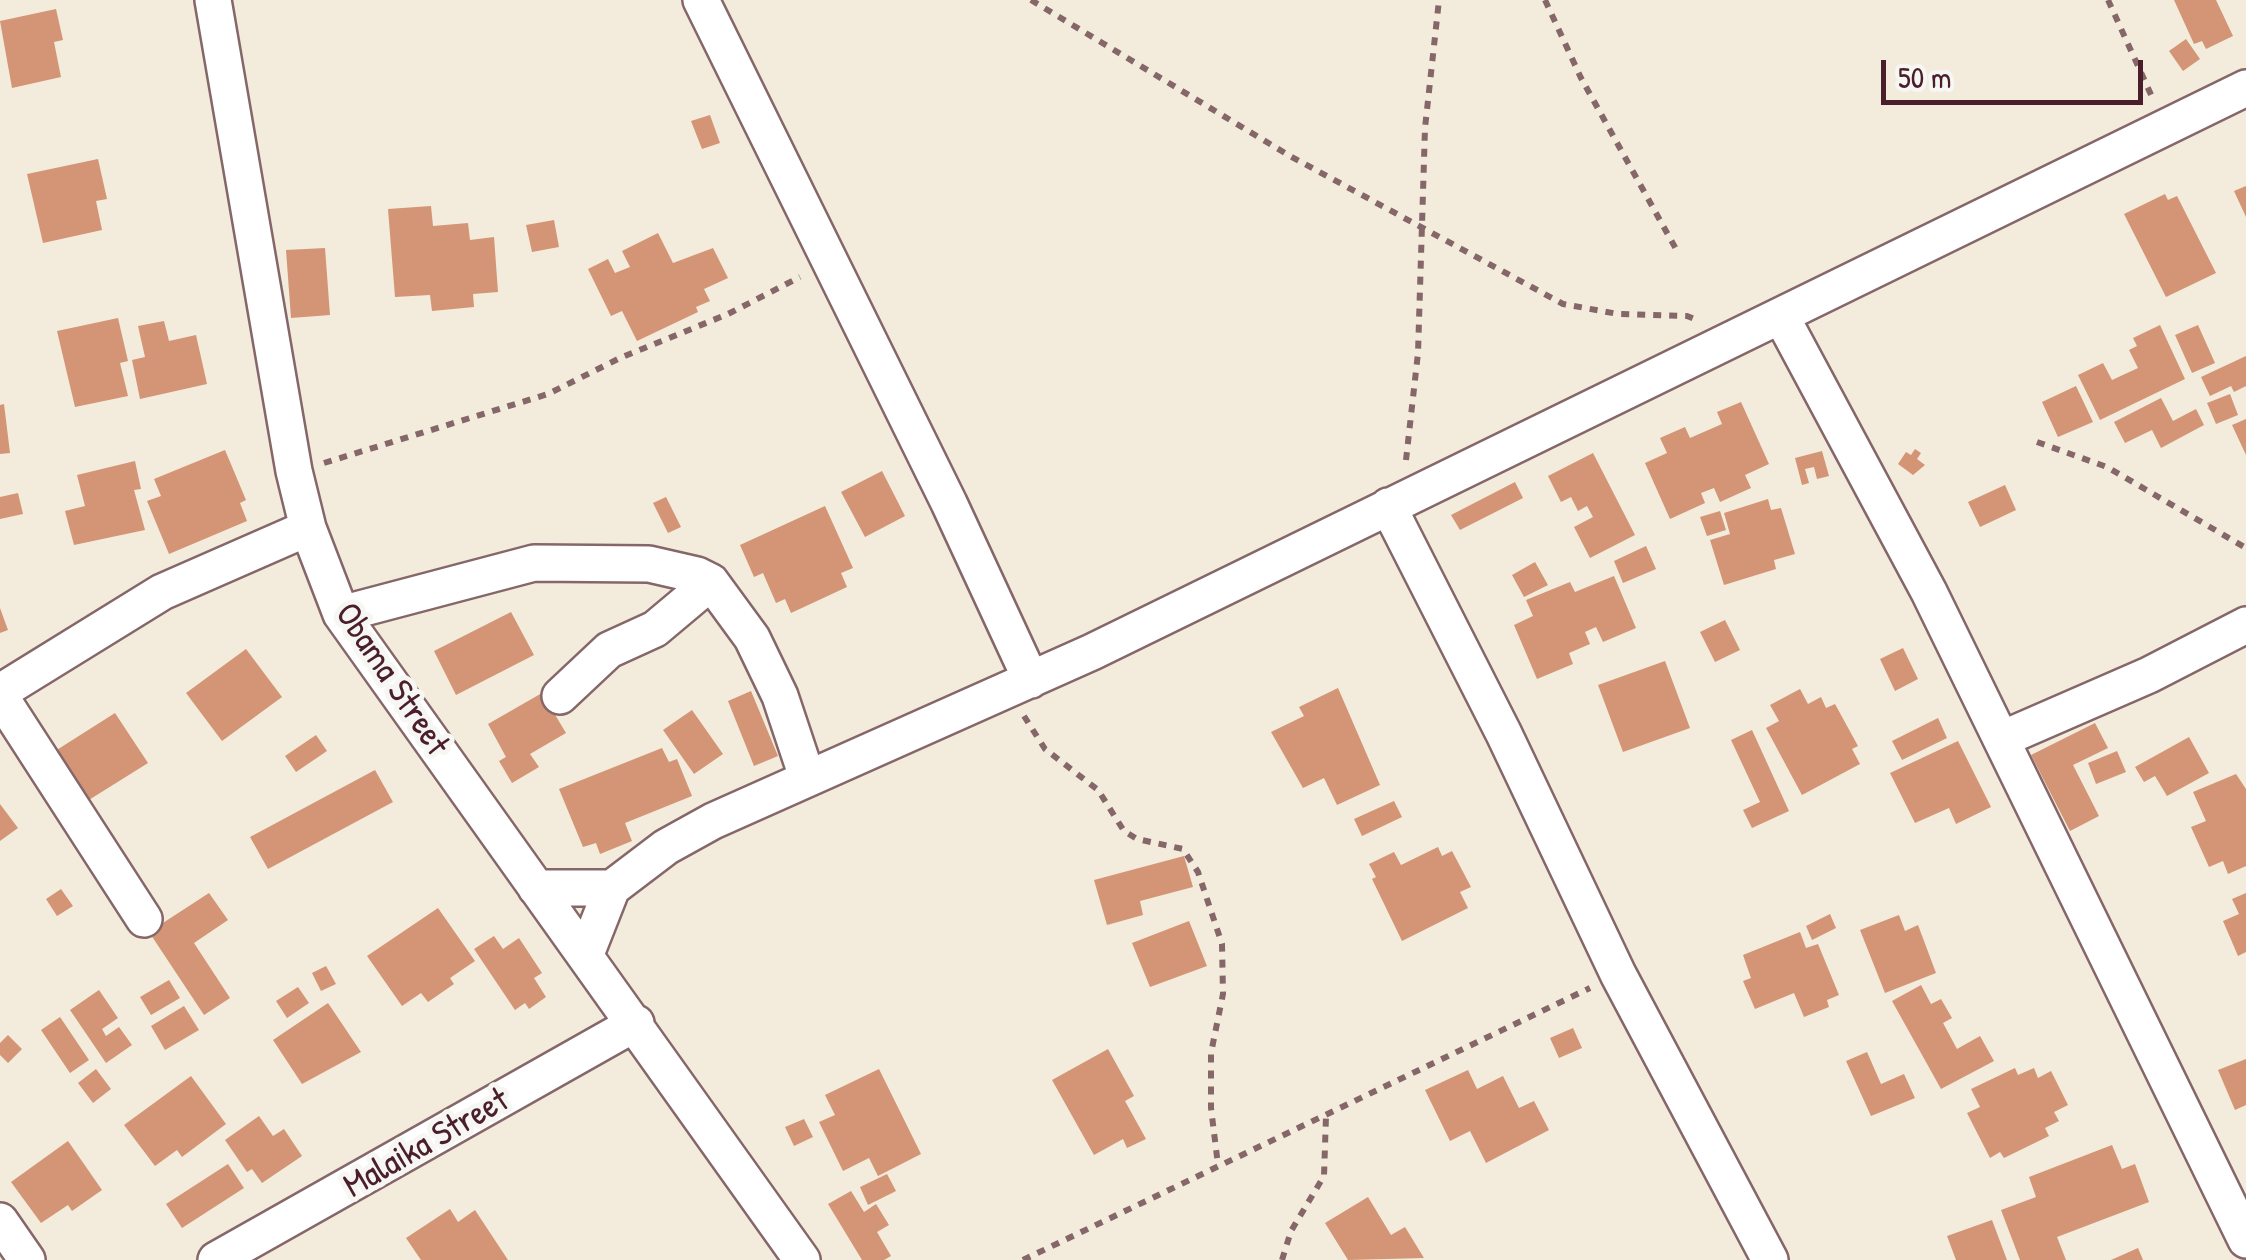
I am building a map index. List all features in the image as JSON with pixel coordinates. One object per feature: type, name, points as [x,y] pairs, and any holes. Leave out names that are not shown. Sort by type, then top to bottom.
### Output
[{"type":"street","name":"Obama Street","points":[[213,0],[294,471],[308,528],[341,614],[802,1260]]},
{"type":"street","points":[[700,0],[829,261],[1020,684]]},
{"type":"street","points":[[586,954],[612,888],[666,846],[807,777],[1020,684],[1782,318],[2246,88]]},
{"type":"street","points":[[1782,318],[2002,740],[2134,1019],[2246,1240]]},
{"type":"street","points":[[1394,503],[1618,974],[1770,1260]]},
{"type":"street","points":[[144,919],[0,694],[162,592],[308,528]]},
{"type":"street","points":[[341,614],[534,563],[650,564],[711,582],[752,638],[780,696],[807,777]]},
{"type":"street","points":[[560,696],[608,650],[655,629],[711,582]]},
{"type":"street","points":[[2002,740],[2149,675],[2246,625]]},
{"type":"street","points":[[536,888],[612,888]]},
{"type":"street","name":"Malaika Street","points":[[216,1260],[636,1024]]},
{"type":"street","points":[[0,1221],[26,1260]]},
{"type":"path","points":[[1031,0],[1425,233],[1563,304],[1618,314],[1687,316],[1706,325]]},
{"type":"path","points":[[1394,503],[1418,352],[1425,233],[1425,128],[1438,0]]},
{"type":"path","points":[[1545,0],[1582,78],[1676,249]]},
{"type":"path","points":[[2108,0],[2166,128]]},
{"type":"path","points":[[294,471],[383,449],[548,394],[620,358],[728,314],[829,261]]},
{"type":"path","points":[[2038,442],[2106,467],[2246,548]]},
{"type":"path","points":[[1020,684],[1046,749],[1098,790],[1124,831],[1137,839],[1183,849],[1198,872],[1222,944],[1223,994],[1212,1053],[1211,1090],[1218,1166]]},
{"type":"path","points":[[1023,1260],[1618,974]]},
{"type":"path","points":[[1282,1260],[1291,1231],[1324,1176],[1326,1116]]},
{"type":"building","points":[[2174,0],[2216,0],[2233,36],[2206,49],[2202,41],[2194,44]]},
{"type":"building","points":[[56,9],[63,40],[54,42],[61,77],[12,88],[0,21]]},
{"type":"building","points":[[2186,39],[2200,59],[2183,71],[2169,51]]},
{"type":"building","points":[[710,115],[720,143],[702,149],[691,121]]},
{"type":"building","points":[[98,159],[107,199],[96,201],[102,230],[43,243],[27,174]]},
{"type":"building","points":[[2246,186],[2246,217],[2234,191]]},
{"type":"building","points":[[2165,194],[2168,200],[2177,196],[2216,273],[2166,297],[2124,214]]},
{"type":"building","points":[[431,206],[433,226],[468,223],[470,240],[494,237],[498,292],[473,294],[474,307],[432,311],[430,295],[395,297],[388,209]]},
{"type":"building","points":[[554,220],[559,247],[532,252],[526,225]]},
{"type":"building","points":[[658,233],[673,263],[713,248],[728,278],[704,289],[710,301],[696,307],[698,312],[637,341],[622,311],[611,316],[588,269],[608,259],[615,273],[630,267],[622,251]]},
{"type":"building","points":[[325,248],[330,315],[291,318],[286,250]]},
{"type":"building","points":[[118,318],[128,361],[120,363],[128,396],[75,407],[57,331]]},
{"type":"building","points":[[164,321],[169,341],[196,335],[207,384],[140,399],[132,360],[145,357],[138,326]]},
{"type":"building","points":[[2160,325],[2185,379],[2100,420],[2078,375],[2103,363],[2112,380],[2138,368],[2129,350],[2137,346],[2133,338]]},
{"type":"building","points":[[2198,325],[2215,363],[2192,373],[2175,335]]},
{"type":"building","points":[[2246,356],[2246,386],[2234,392],[2231,386],[2210,396],[2201,377]]},
{"type":"building","points":[[2076,386],[2093,422],[2058,437],[2042,402]]},
{"type":"building","points":[[2230,394],[2238,415],[2216,424],[2207,403]]},
{"type":"building","points":[[2161,398],[2173,421],[2196,409],[2204,425],[2161,448],[2152,430],[2125,443],[2114,422]]},
{"type":"building","points":[[1741,402],[1769,464],[1745,475],[1751,488],[1720,502],[1714,488],[1701,493],[1705,503],[1670,519],[1645,463],[1667,453],[1660,438],[1685,427],[1690,438],[1722,424],[1717,412]]},
{"type":"building","points":[[4,404],[10,453],[0,454],[0,405]]},
{"type":"building","points":[[2246,419],[2246,455],[2232,425]]},
{"type":"building","points":[[1915,449],[1921,453],[1917,459],[1925,465],[1913,475],[1898,464],[1906,452],[1911,455]]},
{"type":"building","points":[[225,450],[246,500],[240,503],[247,521],[169,554],[147,501],[161,496],[154,479]]},
{"type":"building","points":[[1822,451],[1829,476],[1817,479],[1814,467],[1805,469],[1809,483],[1802,485],[1795,458]]},
{"type":"building","points":[[1593,453],[1635,535],[1590,558],[1574,527],[1593,517],[1587,506],[1578,511],[1571,497],[1561,502],[1548,476]]},
{"type":"building","points":[[135,461],[141,489],[134,490],[145,530],[74,545],[65,511],[85,506],[77,475]]},
{"type":"building","points":[[882,471],[905,516],[865,537],[841,492]]},
{"type":"building","points":[[1515,482],[1523,498],[1460,530],[1451,515]]},
{"type":"building","points":[[2005,485],[2016,510],[1980,527],[1968,502]]},
{"type":"building","points":[[18,493],[23,514],[0,519],[0,497]]},
{"type":"building","points":[[666,497],[681,527],[668,533],[653,503]]},
{"type":"building","points":[[1768,499],[1771,510],[1781,508],[1795,554],[1774,560],[1776,569],[1724,585],[1710,540],[1730,534],[1724,513]]},
{"type":"building","points":[[825,506],[853,568],[841,573],[847,587],[791,613],[785,599],[776,603],[763,573],[754,577],[740,545]]},
{"type":"building","points":[[1720,511],[1726,530],[1707,536],[1700,517]]},
{"type":"building","points":[[1646,546],[1656,569],[1623,583],[1614,561]]},
{"type":"building","points":[[1535,562],[1548,585],[1524,597],[1512,575]]},
{"type":"building","points":[[1614,576],[1636,628],[1603,642],[1596,627],[1585,632],[1590,644],[1569,653],[1573,664],[1537,679],[1514,625],[1533,616],[1526,600],[1570,582],[1575,592]]},
{"type":"building","points":[[0,608],[8,630],[0,633]]},
{"type":"building","points":[[511,612],[534,655],[456,695],[434,651]]},
{"type":"building","points":[[1725,620],[1740,650],[1715,662],[1700,632]]},
{"type":"building","points":[[1903,648],[1918,679],[1895,691],[1880,659]]},
{"type":"building","points":[[246,649],[282,697],[222,741],[186,693]]},
{"type":"building","points":[[1665,661],[1690,728],[1623,752],[1598,685]]},
{"type":"building","points":[[1338,688],[1380,785],[1337,805],[1324,778],[1303,788],[1271,732],[1304,716],[1299,707]]},
{"type":"building","points":[[1800,689],[1808,704],[1821,697],[1826,708],[1835,704],[1858,746],[1852,749],[1860,764],[1802,795],[1766,728],[1779,721],[1770,705]]},
{"type":"building","points":[[751,691],[778,756],[754,766],[728,701]]},
{"type":"building","points":[[542,693],[566,733],[530,754],[539,767],[512,783],[499,761],[506,757],[488,724]]},
{"type":"building","points":[[692,710],[723,754],[694,774],[663,730]]},
{"type":"building","points":[[115,713],[148,763],[84,803],[52,753]]},
{"type":"building","points":[[1938,718],[1947,738],[1902,760],[1892,741]]},
{"type":"building","points":[[2095,723],[2108,748],[2073,765],[2099,816],[2070,831],[2031,755]]},
{"type":"building","points":[[1752,730],[1789,811],[1752,828],[1743,810],[1760,802],[1731,740]]},
{"type":"building","points":[[316,735],[327,751],[296,772],[285,756]]},
{"type":"building","points":[[2189,737],[2209,773],[2167,796],[2155,776],[2144,782],[2135,767]]},
{"type":"building","points":[[1958,741],[1991,807],[1956,824],[1949,808],[1915,823],[1890,773]]},
{"type":"building","points":[[662,748],[669,762],[677,759],[692,796],[625,823],[632,841],[600,854],[596,843],[583,847],[559,789]]},
{"type":"building","points":[[2117,751],[2126,772],[2096,784],[2088,763]]},
{"type":"building","points":[[375,770],[393,802],[268,869],[250,837]]},
{"type":"building","points":[[2236,774],[2246,789],[2246,866],[2228,874],[2223,861],[2209,867],[2191,827],[2206,821],[2193,792]]},
{"type":"building","points":[[1394,801],[1402,817],[1362,836],[1354,819]]},
{"type":"building","points":[[0,804],[18,828],[0,841]]},
{"type":"building","points":[[1438,847],[1442,856],[1452,851],[1471,887],[1460,892],[1468,908],[1402,941],[1372,879],[1376,877],[1369,864],[1394,852],[1401,865]]},
{"type":"building","points":[[1184,856],[1193,887],[1140,901],[1143,915],[1107,925],[1094,880]]},
{"type":"building","points":[[61,889],[73,906],[57,916],[46,899]]},
{"type":"building","points":[[209,893],[228,920],[194,943],[230,998],[204,1015],[149,932]]},
{"type":"building","points":[[2246,893],[2246,952],[2238,956],[2223,921],[2239,914],[2232,899]]},
{"type":"building","points":[[438,908],[475,961],[450,978],[454,984],[428,1002],[421,993],[402,1006],[367,956]]},
{"type":"building","points":[[1830,914],[1836,928],[1812,940],[1806,926]]},
{"type":"building","points":[[1899,915],[1905,931],[1918,925],[1936,973],[1885,993],[1860,930]]},
{"type":"building","points":[[1189,921],[1207,966],[1150,987],[1132,943]]},
{"type":"building","points":[[1800,932],[1806,948],[1818,944],[1839,995],[1827,1000],[1829,1007],[1804,1017],[1794,993],[1755,1009],[1743,981],[1751,978],[1743,955]]},
{"type":"building","points":[[494,936],[503,949],[519,938],[542,973],[534,978],[546,997],[529,1009],[525,1003],[515,1010],[474,949]]},
{"type":"building","points":[[326,966],[336,984],[321,991],[312,973]]},
{"type":"building","points":[[169,980],[180,998],[151,1015],[140,997]]},
{"type":"building","points":[[1921,985],[1931,1004],[1941,999],[1952,1018],[1943,1023],[1957,1049],[1980,1036],[1994,1061],[1941,1089],[1892,1001]]},
{"type":"building","points":[[298,987],[309,1003],[287,1018],[276,1001]]},
{"type":"building","points":[[99,990],[118,1018],[102,1029],[106,1036],[119,1027],[132,1045],[106,1063],[70,1010]]},
{"type":"building","points":[[328,1003],[361,1052],[302,1084],[273,1040]]},
{"type":"building","points":[[184,1006],[199,1030],[165,1050],[151,1026]]},
{"type":"building","points":[[60,1017],[89,1060],[70,1073],[41,1030]]},
{"type":"building","points":[[1573,1028],[1582,1048],[1559,1058],[1550,1038]]},
{"type":"building","points":[[8,1035],[22,1049],[8,1063],[0,1055],[0,1043]]},
{"type":"building","points":[[1108,1049],[1134,1096],[1125,1101],[1146,1139],[1127,1148],[1123,1139],[1094,1155],[1052,1080]]},
{"type":"building","points":[[1867,1052],[1881,1084],[1904,1074],[1915,1098],[1871,1116],[1846,1061]]},
{"type":"building","points":[[2246,1059],[2246,1105],[2235,1110],[2218,1070]]},
{"type":"building","points":[[2015,1068],[2018,1075],[2034,1068],[2038,1078],[2051,1071],[2068,1105],[2054,1112],[2059,1121],[2045,1128],[2049,1136],[2004,1158],[2000,1152],[1990,1158],[1967,1113],[1980,1107],[1971,1089]]},
{"type":"building","points":[[96,1069],[111,1089],[93,1103],[78,1083]]},
{"type":"building","points":[[879,1069],[921,1154],[878,1176],[869,1158],[843,1171],[819,1122],[835,1115],[825,1095]]},
{"type":"building","points":[[1468,1070],[1477,1089],[1503,1076],[1519,1108],[1534,1101],[1549,1130],[1486,1163],[1470,1131],[1450,1141],[1425,1090]]},
{"type":"building","points":[[191,1076],[226,1124],[182,1157],[177,1150],[155,1166],[124,1125]]},
{"type":"building","points":[[259,1116],[273,1136],[284,1129],[302,1156],[262,1183],[252,1169],[247,1172],[225,1140]]},
{"type":"building","points":[[804,1119],[813,1137],[794,1146],[785,1127]]},
{"type":"building","points":[[68,1141],[102,1190],[72,1211],[68,1205],[41,1223],[11,1182]]},
{"type":"building","points":[[2112,1145],[2122,1169],[2135,1164],[2149,1202],[2057,1237],[2066,1260],[2020,1260],[2001,1210],[2036,1197],[2029,1177]]},
{"type":"building","points":[[228,1164],[244,1188],[182,1228],[166,1204]]},
{"type":"building","points":[[887,1174],[896,1191],[868,1205],[860,1187]]},
{"type":"building","points":[[851,1191],[864,1212],[876,1204],[889,1225],[877,1232],[891,1256],[884,1260],[862,1260],[828,1204]]},
{"type":"building","points":[[1368,1197],[1391,1235],[1405,1227],[1424,1258],[1348,1260],[1325,1223]]},
{"type":"building","points":[[450,1209],[458,1222],[475,1210],[508,1260],[421,1260],[406,1238]]},
{"type":"building","points":[[1992,1220],[2007,1260],[1956,1260],[1947,1236]]},
{"type":"building","points":[[2138,1248],[2143,1260],[2111,1260]]}]
